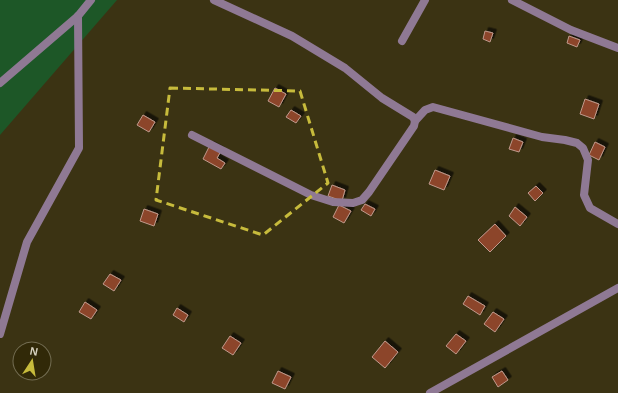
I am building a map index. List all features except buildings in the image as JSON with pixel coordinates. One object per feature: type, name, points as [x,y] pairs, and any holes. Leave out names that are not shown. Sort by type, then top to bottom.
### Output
[{"type":"street","points":[[0,82],[78,16],[91,0]]},
{"type":"street","points":[[214,0],[292,36],[345,68],[382,98],[413,117],[415,121]]},
{"type":"street","points":[[402,41],[425,0]]},
{"type":"street","points":[[512,0],[571,30],[618,48]]},
{"type":"street","points":[[0,334],[27,242],[79,148],[78,16]]},
{"type":"street","points":[[192,135],[311,196],[333,202],[353,203],[362,200],[369,192],[414,126],[415,121],[425,110],[432,107],[542,137],[577,143],[583,148],[588,160],[584,195],[590,208],[618,224]]},
{"type":"street","points":[[430,393],[618,288]]},
{"type":"highlighted area","points":[[170,88],[300,91],[328,183],[263,235],[156,200]]},
{"type":"green space","points":[[0,0],[117,0],[0,135]]}]
